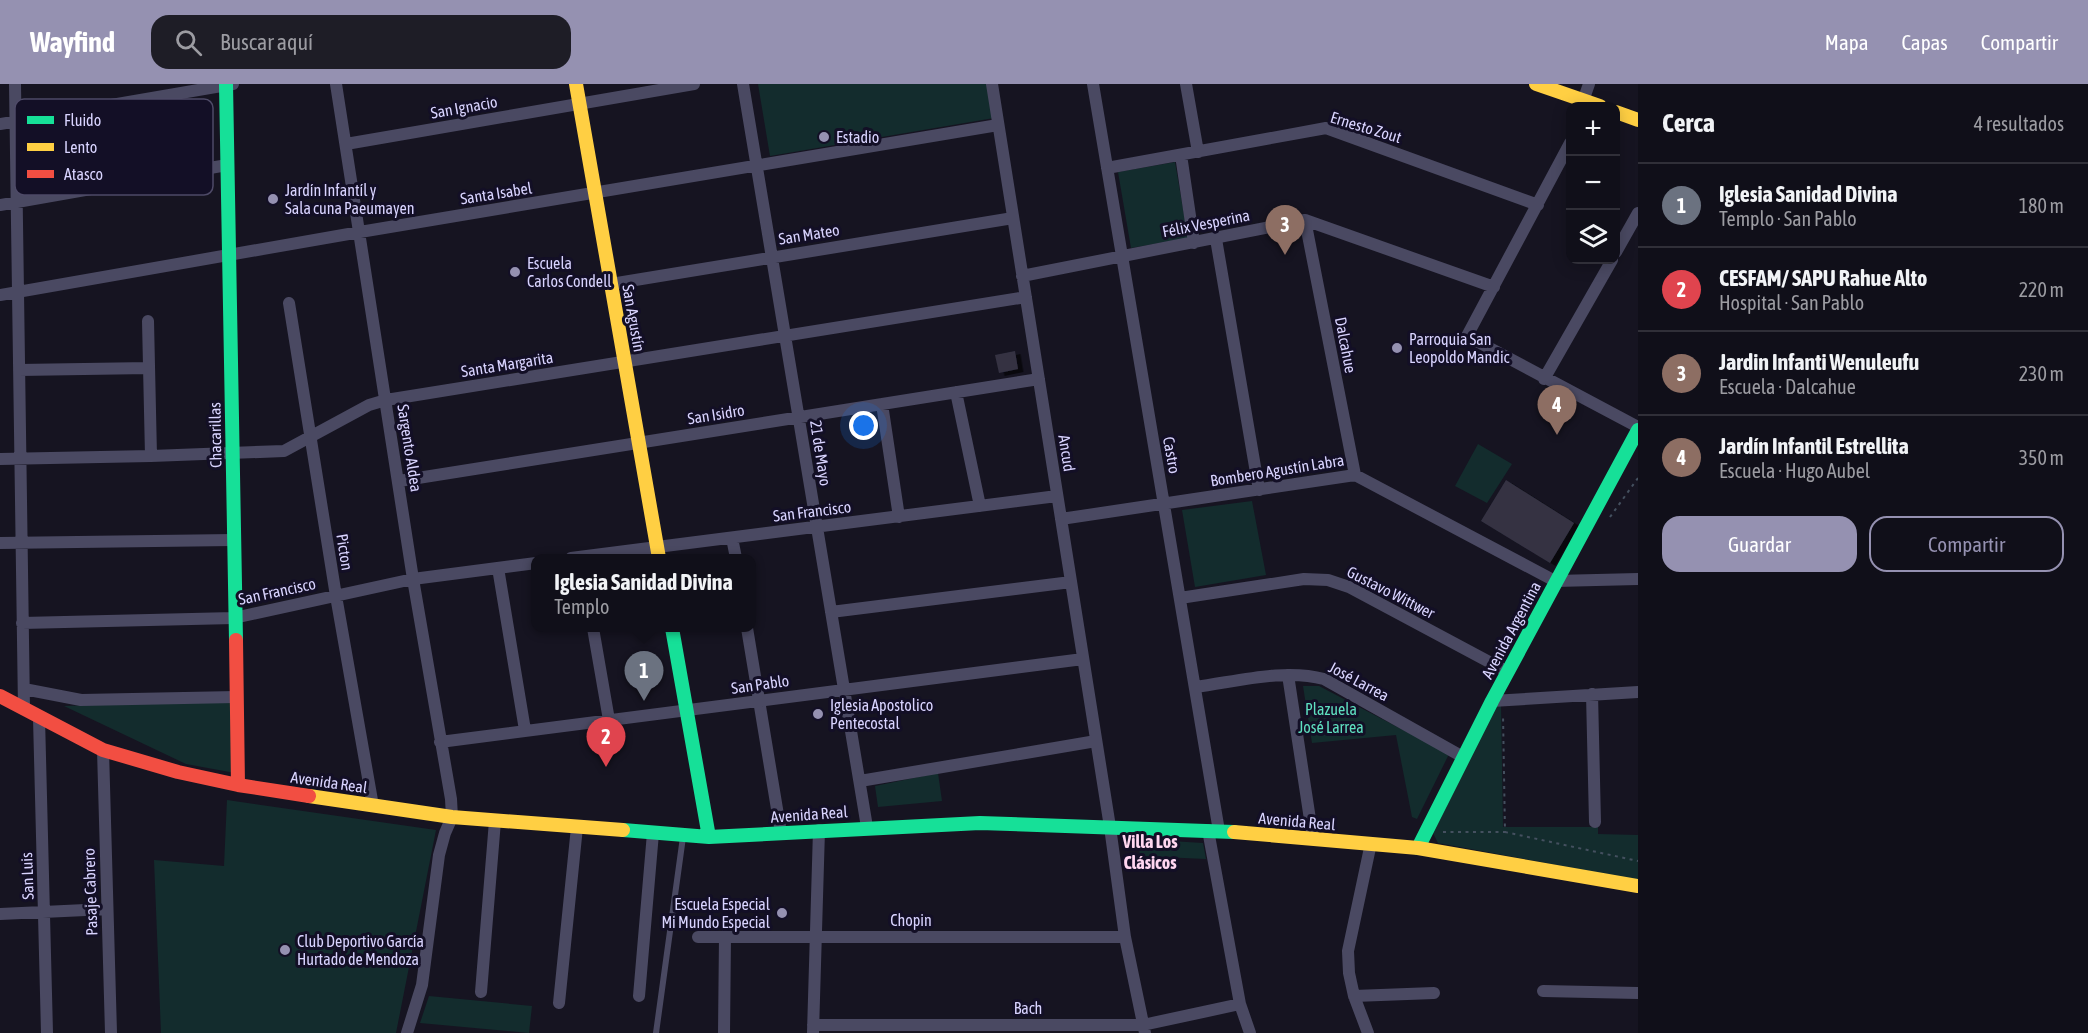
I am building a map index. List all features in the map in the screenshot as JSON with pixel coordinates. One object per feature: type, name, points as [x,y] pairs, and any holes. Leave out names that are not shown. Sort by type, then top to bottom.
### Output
[{"type":"street","points":[[0,124],[15,121],[15,84]]},
{"type":"street","points":[[142,99],[229,84]]},
{"type":"street","name":"Chacarillas","points":[[229,84],[227,165],[238,785]]},
{"type":"street","name":"Sargento Aldea","points":[[336,84],[413,579],[451,799],[452,817]]},
{"type":"street","name":"San Agustín","points":[[576,84],[658,553]]},
{"type":"street","name":"San Ignacio","points":[[346,144],[694,84]]},
{"type":"street","name":"21 de Mayo","points":[[742,84],[867,827]]},
{"type":"street","name":"Ancud","points":[[992,84],[1110,827],[1125,937],[1144,1029]]},
{"type":"street","name":"Castro","points":[[1093,84],[1180,598],[1240,1004],[1250,1033]]},
{"type":"street","points":[[1186,84],[1198,152]]},
{"type":"street","points":[[1536,84],[1586,102]]},
{"type":"street","points":[[1589,84],[1591,102]]},
{"type":"street","points":[[1620,113],[1638,120]]},
{"type":"street","name":"Santa Isabel","points":[[0,295],[998,125]]},
{"type":"street","name":"Ernesto Zout","points":[[1107,168],[1326,129],[1539,205]]},
{"type":"street","points":[[1566,151],[1467,336],[1638,429]]},
{"type":"street","points":[[1181,155],[1194,243]]},
{"type":"street","points":[[213,167],[227,165]]},
{"type":"street","points":[[16,195],[24,709]]},
{"type":"street","points":[[0,205],[51,195]]},
{"type":"street","points":[[1620,245],[1638,213]]},
{"type":"street","name":"San Mateo","points":[[611,284],[1013,218]]},
{"type":"street","points":[[1305,220],[1494,287]]},
{"type":"street","name":"Félix Vesperina","points":[[1022,276],[1305,220]]},
{"type":"street","name":"Dalcahue","points":[[1305,220],[1356,475]]},
{"type":"street","points":[[1216,238],[1259,490]]},
{"type":"street","points":[[1544,379],[1609,264]]},
{"type":"street","name":"Santa Margarita","points":[[0,459],[284,451],[369,405],[386,400],[1026,297]]},
{"type":"street","name":"Picton","points":[[289,303],[336,596],[374,806]]},
{"type":"street","points":[[148,321],[151,456]]},
{"type":"street","points":[[19,370],[149,368]]},
{"type":"street","name":"San Isidro","points":[[399,481],[1039,379]]},
{"type":"street","points":[[956,392],[980,506]]},
{"type":"street","points":[[882,404],[899,517]]},
{"type":"street","name":"Avenida Argentina","points":[[1420,842],[1555,581],[1631,455],[1638,429]]},
{"type":"street","points":[[1356,475],[1555,581],[1638,579]]},
{"type":"street","name":"Bombero Agustín Labra","points":[[1061,519],[1356,475]]},
{"type":"street","name":"San Francisco","points":[[642,554],[658,553],[732,538],[1057,496]]},
{"type":"street","points":[[732,538],[735,554]]},
{"type":"street","points":[[0,543],[233,540]]},
{"type":"street","name":"San Francisco","points":[[22,623],[234,618],[413,579],[531,564]]},
{"type":"street","points":[[498,568],[525,730]]},
{"type":"street","name":"Gustavo Wittwer","points":[[1180,598],[1304,579],[1328,580],[1349,587],[1508,672]]},
{"type":"street","points":[[831,612],[1071,582]]},
{"type":"street","points":[[594,632],[609,720]]},
{"type":"street","points":[[673,632],[709,837]]},
{"type":"street","points":[[748,632],[781,833]]},
{"type":"street","name":"San Pablo","points":[[440,742],[1083,659]]},
{"type":"street","points":[[1288,675],[1313,839]]},
{"type":"street","name":"José Larrea","points":[[1194,687],[1288,675],[1307,675],[1324,679],[1463,757]]},
{"type":"street","points":[[24,689],[81,700],[236,697]]},
{"type":"street","points":[[1492,701],[1638,692]]},
{"type":"street","points":[[1592,694],[1595,822]]},
{"type":"street","name":"Avenida Real","points":[[0,696],[103,750],[178,772],[238,785],[452,817],[709,837],[867,827],[980,823],[1213,830],[1371,843],[1420,842],[1638,886]]},
{"type":"street","name":"San Luis","points":[[39,718],[48,1033]]},
{"type":"street","points":[[860,781],[1096,741]]},
{"type":"street","name":"Pasaje Cabrero","points":[[103,750],[111,1033]]},
{"type":"street","points":[[408,1033],[422,985],[439,855],[452,817]]},
{"type":"street","points":[[481,992],[495,821]]},
{"type":"street","points":[[559,1003],[576,827]]},
{"type":"street","points":[[813,1029],[819,830]]},
{"type":"street","points":[[639,996],[653,833]]},
{"type":"street","points":[[1368,1033],[1348,973],[1348,951],[1371,843]]},
{"type":"street","points":[[0,914],[107,909]]},
{"type":"street","points":[[723,1033],[724,936]]},
{"type":"street","name":"Chopin","points":[[698,937],[1125,937]]},
{"type":"street","points":[[1543,991],[1638,993]]},
{"type":"street","points":[[1354,996],[1434,993]]},
{"type":"street","name":"Bach","points":[[813,1029],[1144,1029],[1240,1004]]},
{"type":"lane","points":[[656,1033],[683,836]]},
{"type":"path","points":[[1503,717],[1505,832]]},
{"type":"path","points":[[1420,842],[1432,831],[1505,832],[1638,861]]},
{"type":"green space","name":"Estadio","points":[[758,84],[988,84],[994,118],[770,156]]},
{"type":"green space","points":[[1175,162],[1188,238],[1131,248],[1118,172]]},
{"type":"green space","points":[[1478,444],[1512,464],[1487,503],[1455,486]]},
{"type":"green space","points":[[1252,501],[1266,575],[1195,587],[1182,510]]},
{"type":"green space","name":"Plazuela José Larrea","points":[[1303,686],[1319,686],[1449,754],[1417,819],[1412,817],[1396,735],[1312,743]]},
{"type":"green space","points":[[234,700],[235,773],[186,764],[64,706]]},
{"type":"green space","points":[[1498,704],[1501,704],[1503,827],[1598,827],[1598,834],[1638,835],[1638,880],[1438,843],[1432,831]]},
{"type":"green space","points":[[938,773],[942,801],[878,807],[875,786]]},
{"type":"green space","name":"Club Deportivo García Hurtado de Mendoza","points":[[227,800],[436,830],[396,1033],[161,1033],[154,860],[224,866]]},
{"type":"green space","points":[[1138,839],[1203,843],[1206,859],[1140,856]]},
{"type":"green space","points":[[429,996],[532,1006],[529,1033],[420,1023]]},
{"type":"building","points":[[1015,351],[1018,369],[999,373],[995,355]]},
{"type":"building","points":[[1506,480],[1574,523],[1550,563],[1481,521]]},
{"type":"traffic: fast","points":[[226,84],[236,640]]},
{"type":"traffic: fast","points":[[1418,848],[1492,701],[1638,430]]},
{"type":"traffic: fast","points":[[673,632],[709,837]]},
{"type":"traffic: fast","points":[[623,830],[709,837],[980,823],[1234,832]]},
{"type":"traffic: slow","points":[[576,84],[658,554]]},
{"type":"traffic: slow","points":[[1536,84],[1588,102]]},
{"type":"traffic: slow","points":[[1620,113],[1638,120]]},
{"type":"traffic: slow","points":[[309,796],[452,817],[623,830]]},
{"type":"traffic: slow","points":[[1234,832],[1418,848],[1638,886]]},
{"type":"traffic: jam","points":[[236,640],[238,785]]},
{"type":"traffic: jam","points":[[0,696],[103,750],[178,772],[238,785],[309,796]]},
{"type":"place","name":"Estadio","points":[[824,137]]},
{"type":"place","name":"Jardín Infantíl y Sala cuna Paeumayen","points":[[273,199]]},
{"type":"place","name":"Jardin Infanti Wenuleufu","points":[[1285,255]]},
{"type":"place","name":"Escuela Carlos Condell","points":[[515,272]]},
{"type":"place","name":"Parroquia San Leopoldo Mandic","points":[[1397,348]]},
{"type":"place","name":"Jardín Infantil Estrellita","points":[[1557,435]]},
{"type":"place","name":"Iglesia Sanidad Divina","points":[[644,701]]},
{"type":"place","name":"Iglesia Apostolico Pentecostal","points":[[818,714]]},
{"type":"place","name":"CESFAM/ SAPU Rahue Alto","points":[[606,767]]},
{"type":"place","name":"Escuela Especial Mi Mundo Especial","points":[[782,913]]},
{"type":"place","name":"Club Deportivo García Hurtado de Mendoza","points":[[285,950]]},
{"type":"district","name":"Villa Los Clásicos","points":[[1150,852]]}]
